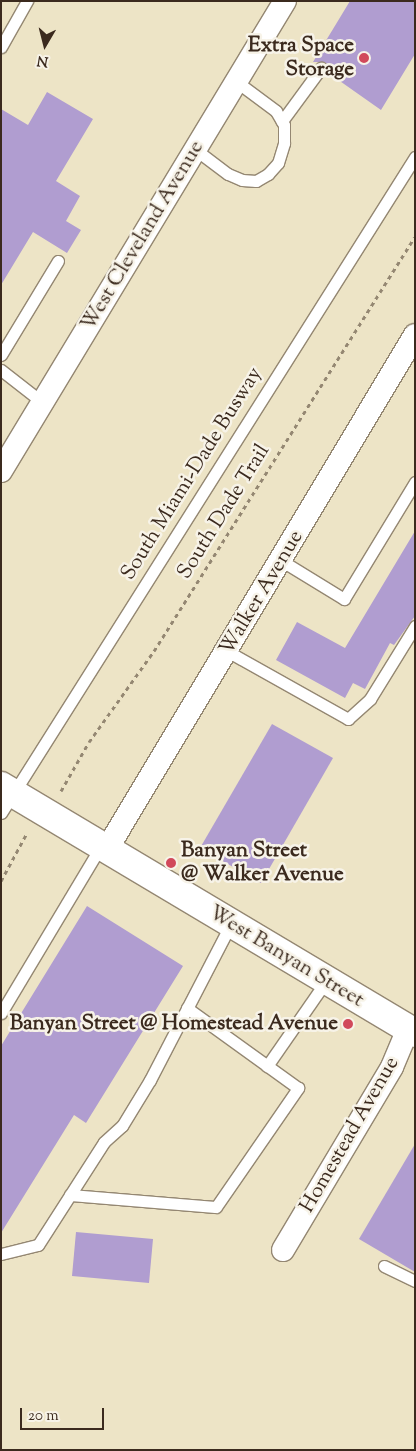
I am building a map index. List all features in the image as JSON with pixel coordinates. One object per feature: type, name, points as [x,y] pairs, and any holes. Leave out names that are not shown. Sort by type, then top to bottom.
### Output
[{"type":"street","name":"West Cleveland Avenue","points":[[1,471],[285,1]]},
{"type":"street","name":"Walker Avenue","points":[[104,848],[282,561],[415,336]]},
{"type":"street","name":"West Banyan Street","points":[[5,797],[104,848],[326,980],[413,1027]]},
{"type":"street","name":"Homestead Avenue","points":[[282,1250],[392,1067],[413,1027]]},
{"type":"lane","points":[[1,47],[27,1]]},
{"type":"lane","points":[[282,121],[321,68]]},
{"type":"lane","points":[[196,150],[228,174],[256,181],[268,174],[282,154],[282,121],[276,112],[237,82]]},
{"type":"lane","name":"South Miami-Dade Busway","points":[[5,797],[415,156]]},
{"type":"lane","points":[[1,355],[58,261]]},
{"type":"lane","points":[[1,370],[42,402]]},
{"type":"lane","points":[[282,561],[344,599],[415,482]]},
{"type":"lane","points":[[227,651],[348,719],[370,699],[415,626]]},
{"type":"lane","points":[[1,1012],[104,848]]},
{"type":"lane","points":[[1,1254],[38,1245],[104,1142],[122,1126],[188,1008],[231,924]]},
{"type":"lane","points":[[267,1066],[326,980]]},
{"type":"lane","points":[[70,1195],[216,1207],[298,1088],[188,1008]]},
{"type":"lane","points":[[384,1266],[415,1281]]},
{"type":"path","name":"South Dade Trail","points":[[59,795],[89,742],[154,651],[415,237]]},
{"type":"path","points":[[1,881],[30,830]]},
{"type":"building","name":"Extra Space Storage","points":[[350,1],[415,1],[415,54],[381,110],[327,72],[325,62],[313,62]]},
{"type":"building","points":[[47,92],[93,119],[56,181],[80,196],[66,221],[81,230],[67,253],[33,232],[1,285],[1,109],[28,125]]},
{"type":"building","points":[[415,531],[415,616],[394,645],[390,643],[365,689],[353,683],[345,698],[276,660],[297,622],[345,648]]},
{"type":"building","points":[[272,724],[333,758],[261,883],[200,848]]},
{"type":"building","points":[[87,906],[183,966],[86,1123],[74,1115],[1,1233],[1,1046]]},
{"type":"building","points":[[415,1144],[415,1272],[359,1239]]},
{"type":"building","points":[[76,1232],[153,1239],[149,1283],[72,1276]]},
{"type":"place","name":"Extra Space Storage","points":[[364,58]]},
{"type":"place","name":"Banyan Street @ Walker Avenue","points":[[171,863]]},
{"type":"place","name":"Banyan Street @ Homestead Avenue","points":[[348,1024]]}]
